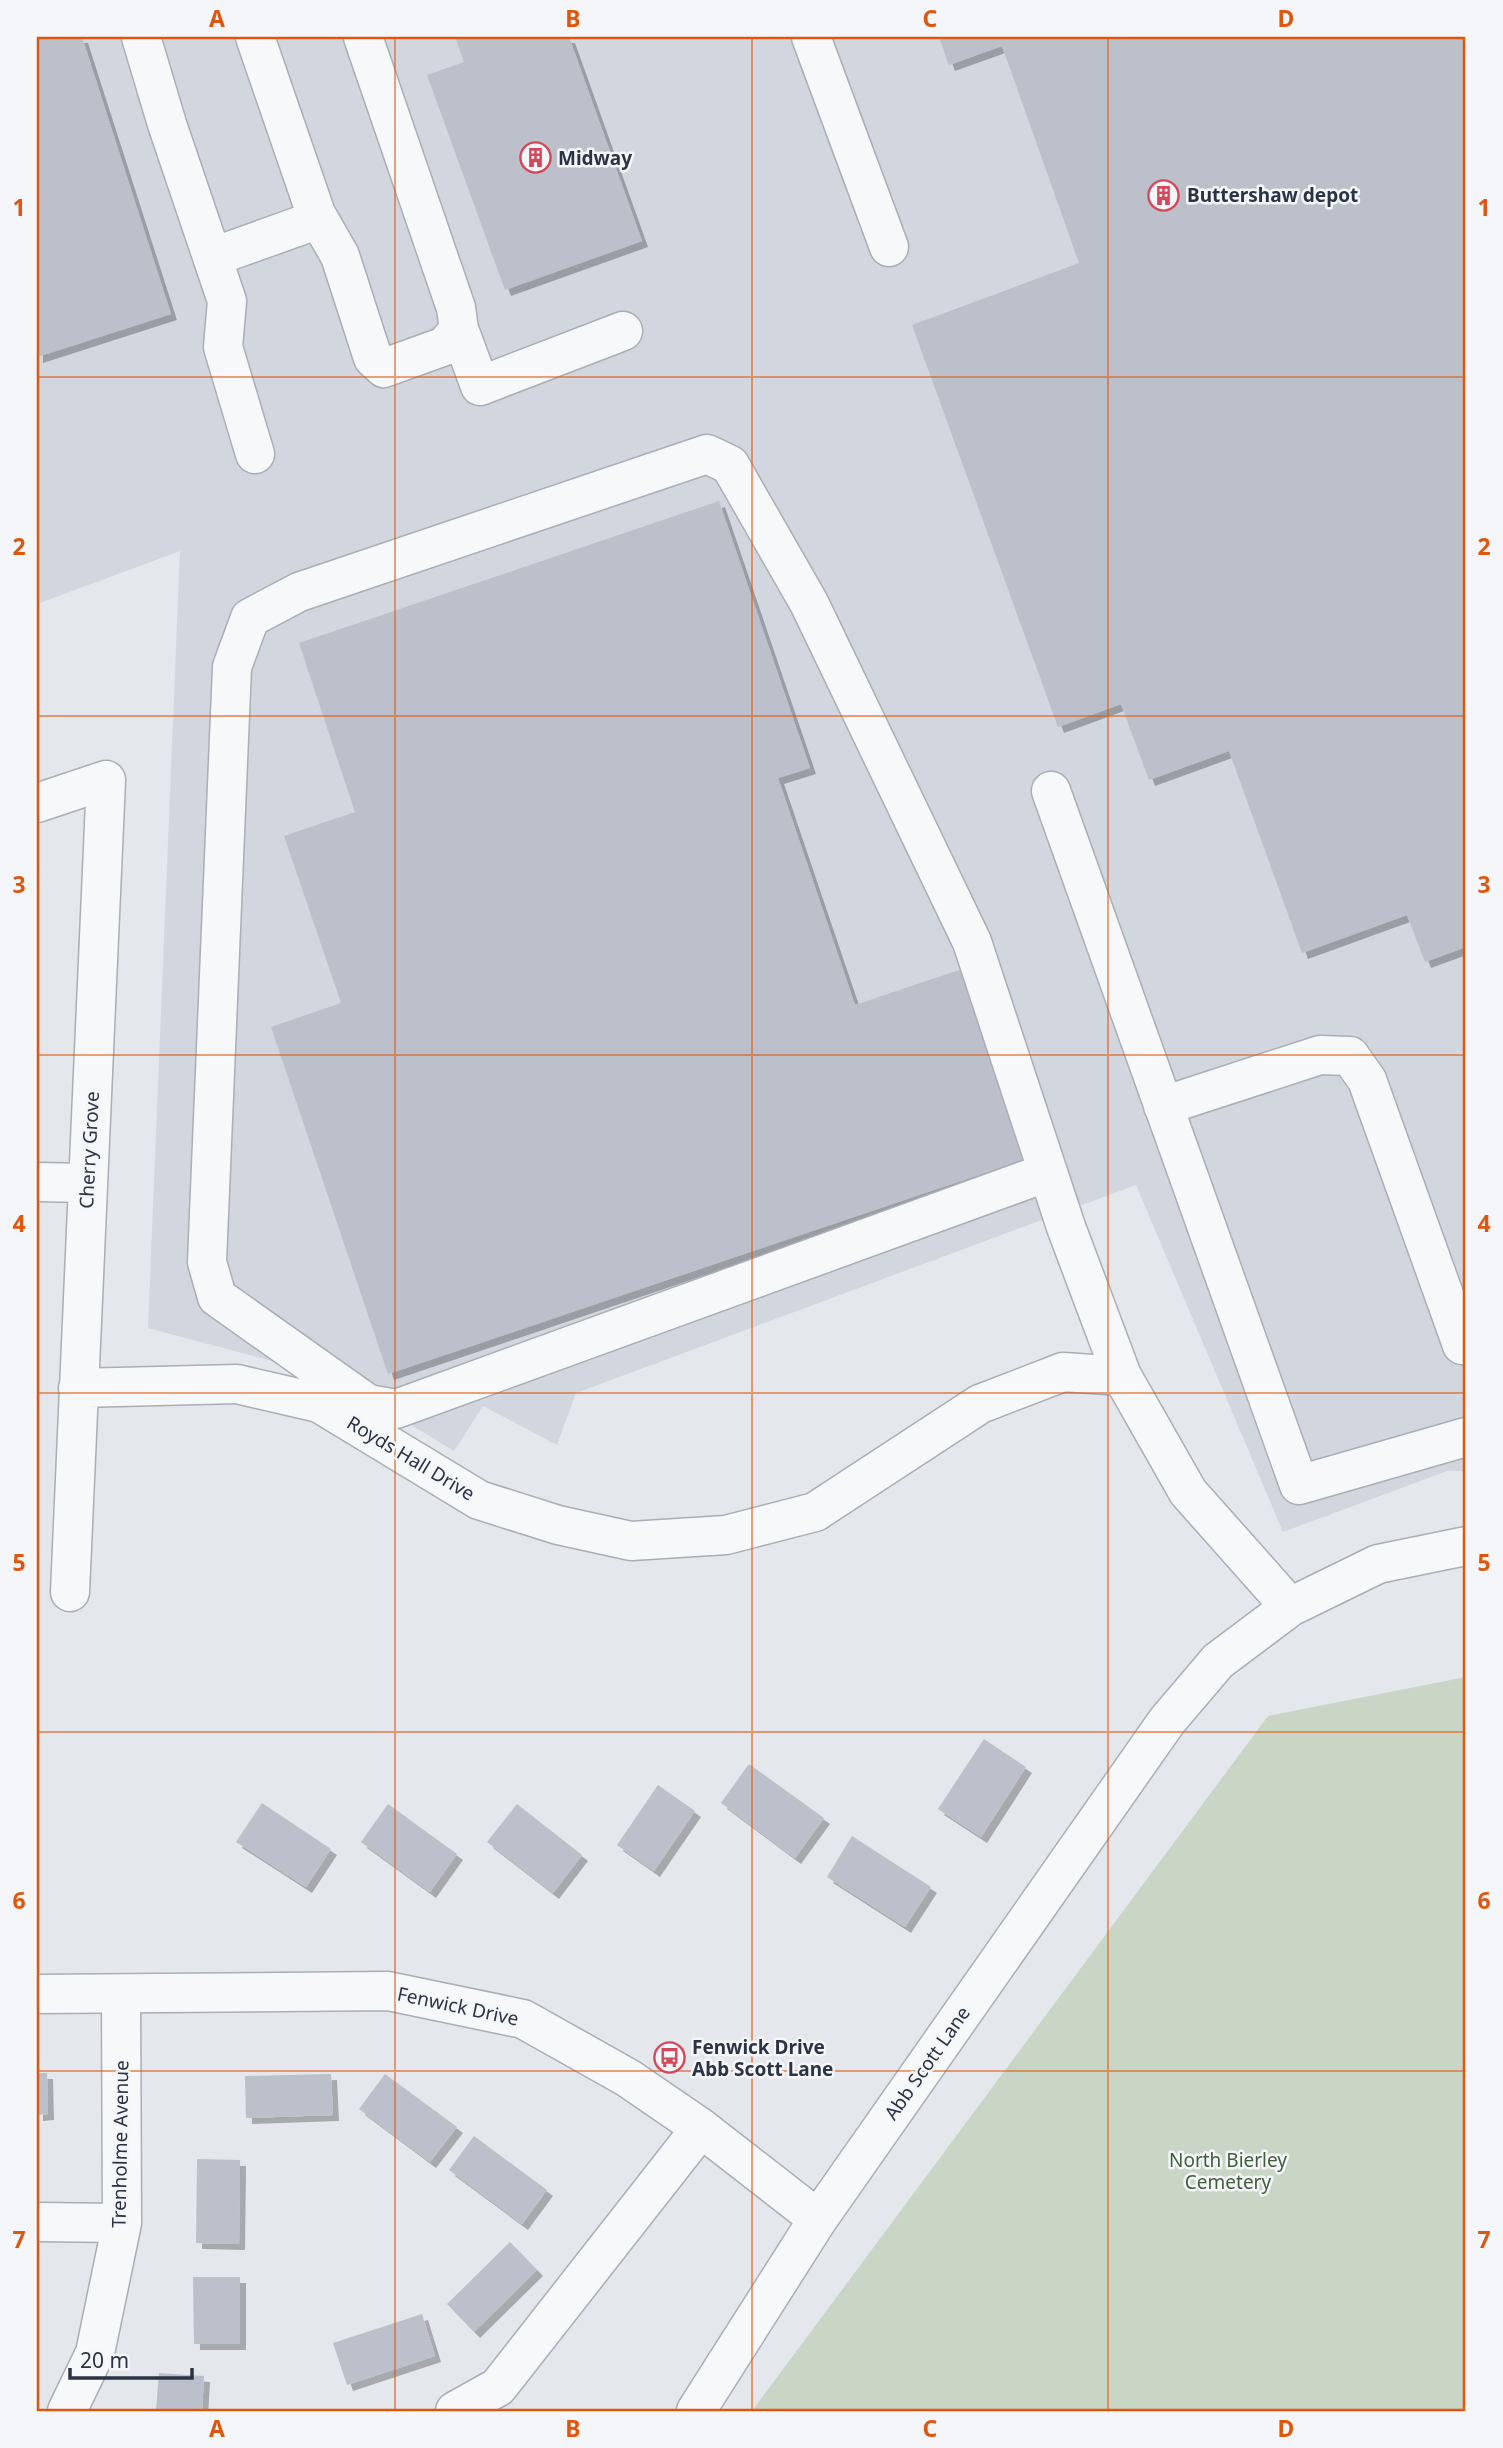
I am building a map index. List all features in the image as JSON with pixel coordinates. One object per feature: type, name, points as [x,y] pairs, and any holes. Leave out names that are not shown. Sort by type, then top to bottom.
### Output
[{"type":"street","points":[[141,37],[167,124],[227,301],[223,346],[255,454]]},
{"type":"street","points":[[255,37],[319,219],[340,256],[373,358],[384,368],[445,346],[459,329]]},
{"type":"street","points":[[363,37],[480,386],[623,331]]},
{"type":"street","points":[[811,37],[889,247]]},
{"type":"street","points":[[213,257],[319,219]]},
{"type":"street","points":[[1048,1172],[396,1409],[368,1404],[217,1297],[207,1262],[232,667],[250,618],[299,592],[707,454],[730,465],[809,603],[971,942],[1048,1172],[1066,1227],[1122,1376],[1188,1492],[1290,1608]]},
{"type":"street","name":"Cherry Grove","points":[[37,803],[106,780],[70,1592]]},
{"type":"street","points":[[1051,791],[1299,1485],[1466,1437]]},
{"type":"street","points":[[1163,1106],[1320,1055],[1350,1056],[1367,1080],[1465,1353]]},
{"type":"street","points":[[37,1182],[88,1183]]},
{"type":"street","name":"Royds Hall Drive","points":[[78,1388],[237,1384],[319,1404],[479,1500],[558,1525],[631,1541],[726,1535],[815,1512],[980,1404],[1063,1372],[1122,1376]]},
{"type":"street","name":"Abb Scott Lane","points":[[696,2411],[818,2220],[1167,1721],[1218,1661],[1290,1608],[1378,1564],[1466,1546]]},
{"type":"street","name":"Fenwick Drive","points":[[37,1994],[388,1991],[523,2019],[628,2078],[701,2128],[818,2220]]},
{"type":"street","name":"Trenholme Avenue","points":[[67,2411],[95,2353],[122,2223],[121,1994]]},
{"type":"street","points":[[455,2411],[498,2387],[701,2128]]},
{"type":"street","points":[[37,2222],[122,2223]]},
{"type":"shaded area","points":[[37,37],[1466,37],[1466,1471],[1447,1471],[1283,1532],[1136,1185],[576,1393],[557,1445],[483,1406],[454,1451],[332,1377],[148,1328],[180,551],[37,604]]},
{"type":"green space","name":"North Bierley Cemetery","points":[[1466,1677],[1466,2411],[752,2411],[1268,1716]]},
{"type":"building","points":[[37,37],[82,37],[171,314],[37,357]]},
{"type":"building","name":"Midway","points":[[455,37],[569,37],[642,241],[505,290],[427,75],[464,62]]},
{"type":"building","points":[[946,37],[1466,37],[1466,947],[1425,962],[1407,915],[1302,953],[1229,751],[1149,780],[1121,704],[1058,727],[912,325],[1079,263],[1002,46],[949,65],[940,40]]},
{"type":"building","points":[[719,501],[810,768],[778,778],[855,1005],[965,968],[1029,1158],[388,1374],[271,1027],[341,1003],[284,836],[355,812],[299,643]]},
{"type":"building","points":[[984,1739],[1026,1767],[981,1837],[938,1809]]},
{"type":"building","points":[[749,1764],[824,1818],[795,1858],[721,1803]]},
{"type":"building","points":[[658,1785],[695,1811],[654,1871],[617,1845]]},
{"type":"building","points":[[262,1803],[331,1849],[306,1887],[236,1842]]},
{"type":"building","points":[[388,1804],[457,1854],[430,1892],[361,1842]]},
{"type":"building","points":[[517,1804],[582,1855],[553,1893],[487,1842]]},
{"type":"building","points":[[852,1836],[931,1887],[905,1927],[827,1877]]},
{"type":"building","points":[[37,2073],[47,2073],[48,2114],[37,2115]]},
{"type":"building","points":[[331,2074],[333,2115],[246,2118],[245,2076]]},
{"type":"building","points":[[385,2074],[457,2127],[430,2162],[359,2109]]},
{"type":"building","points":[[474,2136],[547,2190],[522,2224],[449,2170]]},
{"type":"building","points":[[197,2159],[240,2160],[239,2244],[196,2243]]},
{"type":"building","points":[[510,2242],[537,2270],[474,2332],[447,2304]]},
{"type":"building","points":[[193,2277],[240,2277],[240,2344],[194,2344]]},
{"type":"building","points":[[422,2314],[435,2356],[347,2385],[333,2343]]},
{"type":"building","points":[[159,2373],[204,2376],[202,2411],[156,2411]]},
{"type":"place","name":"Midway","points":[[535,158]]},
{"type":"place","name":"Buttershaw depot","points":[[1164,195]]},
{"type":"place","name":"Fenwick Drive Abb Scott Lane","points":[[669,2058]]}]
